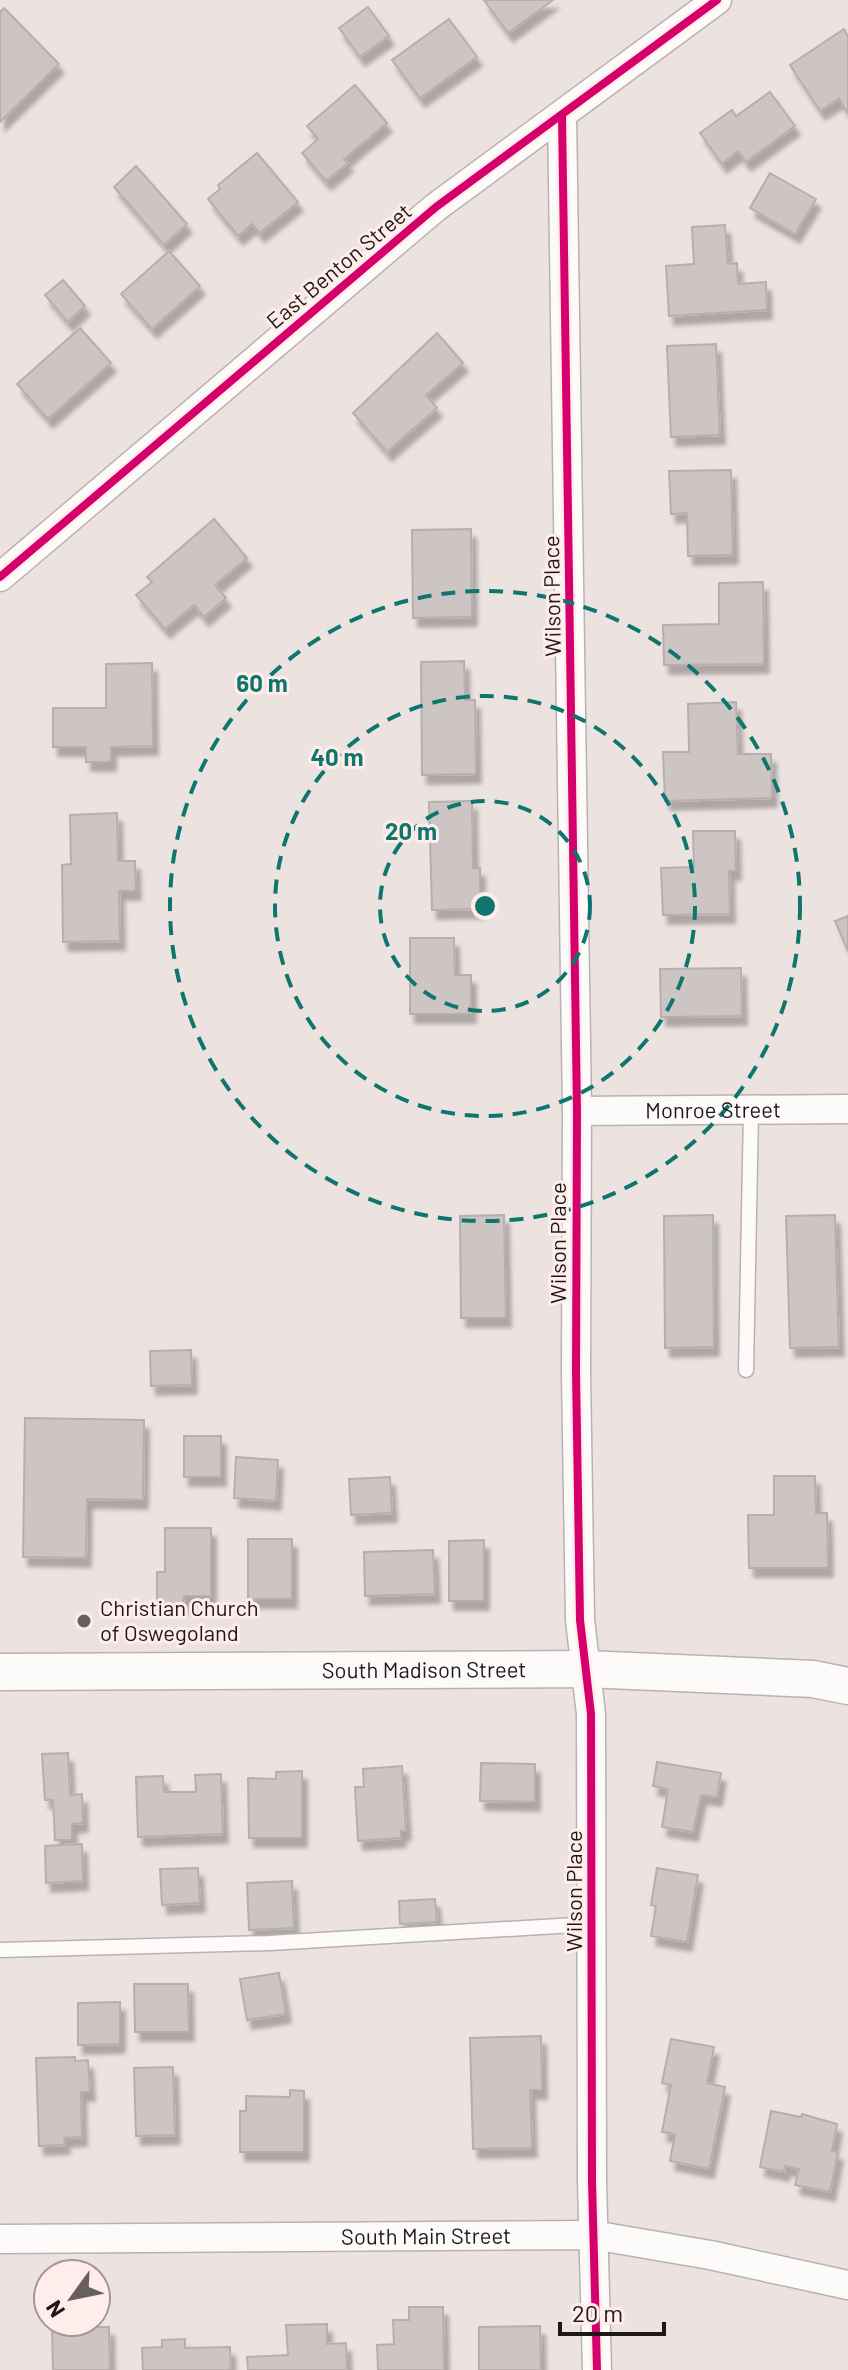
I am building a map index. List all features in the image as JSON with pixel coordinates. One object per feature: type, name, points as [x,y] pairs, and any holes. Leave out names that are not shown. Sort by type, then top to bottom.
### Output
[{"type":"street","name":"East Benton Street","points":[[0,577],[436,207],[717,0]]},
{"type":"street","name":"Wilson Place","points":[[562,116],[577,1111],[576,1372],[580,1620],[591,1714],[593,2235],[597,2370]]},
{"type":"street","name":"Monroe Street","points":[[577,1111],[848,1109]]},
{"type":"street","name":"South Madison Street","points":[[0,1672],[586,1669],[831,1678],[848,1686]]},
{"type":"street","name":"South Main Street","points":[[0,2239],[593,2235],[710,2255],[848,2285]]},
{"type":"lane","points":[[746,1370],[751,1111]]},
{"type":"lane","points":[[0,1950],[270,1943],[592,1924]]},
{"type":"building","points":[[484,0],[553,0],[508,33]]},
{"type":"building","points":[[368,7],[389,36],[360,57],[339,28]]},
{"type":"building","points":[[4,8],[59,64],[0,122],[0,12]]},
{"type":"building","points":[[449,19],[477,57],[420,98],[392,60]]},
{"type":"building","points":[[844,29],[848,36],[848,113],[839,99],[820,111],[790,65]]},
{"type":"building","points":[[355,85],[387,123],[344,159],[348,163],[326,181],[302,153],[318,139],[307,126]]},
{"type":"building","points":[[770,92],[795,126],[746,162],[738,151],[722,164],[700,133],[732,110],[736,116]]},
{"type":"building","points":[[257,153],[298,202],[260,233],[252,224],[238,236],[208,199],[220,189],[218,185]]},
{"type":"building","points":[[136,166],[187,224],[164,245],[114,187]]},
{"type":"building","points":[[770,173],[816,199],[795,234],[750,208]]},
{"type":"building","points":[[725,225],[728,264],[737,263],[738,284],[766,282],[767,310],[669,316],[666,266],[694,264],[692,227]]},
{"type":"building","points":[[169,251],[200,286],[152,329],[121,294]]},
{"type":"building","points":[[63,280],[85,306],[68,322],[45,295]]},
{"type":"building","points":[[80,328],[111,363],[48,419],[17,384]]},
{"type":"building","points":[[437,333],[463,363],[426,395],[437,408],[387,452],[353,413]]},
{"type":"building","points":[[716,344],[720,435],[671,437],[667,346]]},
{"type":"building","points":[[731,470],[733,555],[688,556],[687,513],[671,514],[669,471]]},
{"type":"building","points":[[214,519],[247,558],[215,585],[226,598],[204,617],[194,605],[165,629],[136,595],[152,582],[147,577]]},
{"type":"building","points":[[471,529],[472,617],[413,618],[412,530]]},
{"type":"building","points":[[763,582],[764,664],[664,665],[663,625],[719,624],[719,583]]},
{"type":"building","points":[[464,661],[465,700],[475,700],[476,774],[422,775],[421,662]]},
{"type":"building","points":[[152,663],[153,746],[111,747],[111,762],[86,762],[86,747],[53,747],[53,708],[106,708],[106,664]]},
{"type":"building","points":[[736,702],[738,754],[771,754],[772,798],[665,801],[663,752],[689,752],[688,704]]},
{"type":"building","points":[[472,801],[473,868],[480,868],[480,909],[432,910],[429,802]]},
{"type":"building","points":[[117,813],[118,861],[135,861],[136,891],[119,891],[120,941],[63,942],[62,865],[71,864],[70,815]]},
{"type":"building","points":[[693,831],[735,831],[736,871],[729,871],[730,914],[663,915],[661,868],[694,867]]},
{"type":"building","points":[[848,916],[848,951],[835,921]]},
{"type":"building","points":[[410,938],[454,938],[455,975],[471,975],[471,1014],[410,1014]]},
{"type":"building","points":[[741,968],[742,1016],[661,1017],[660,969]]},
{"type":"building","points":[[504,1215],[506,1318],[461,1318],[460,1216]]},
{"type":"building","points":[[713,1215],[714,1347],[665,1348],[664,1216]]},
{"type":"building","points":[[835,1215],[839,1347],[790,1348],[786,1216]]},
{"type":"building","points":[[191,1350],[192,1385],[151,1386],[150,1351]]},
{"type":"building","points":[[25,1418],[144,1420],[143,1500],[87,1499],[86,1558],[23,1557]]},
{"type":"building","points":[[184,1436],[221,1436],[221,1477],[184,1477]]},
{"type":"building","points":[[236,1457],[278,1460],[276,1501],[234,1498]]},
{"type":"building","points":[[774,1476],[815,1476],[816,1513],[827,1513],[828,1568],[749,1568],[748,1515],[774,1515]]},
{"type":"building","points":[[390,1477],[392,1513],[351,1515],[349,1479]]},
{"type":"building","points":[[165,1528],[211,1528],[211,1596],[184,1596],[183,1605],[157,1605],[157,1572],[165,1572]]},
{"type":"building","points":[[248,1539],[292,1539],[292,1599],[248,1599]]},
{"type":"building","points":[[484,1540],[484,1601],[449,1601],[449,1541]]},
{"type":"building","points":[[433,1550],[435,1594],[365,1596],[364,1552]]},
{"type":"building","points":[[68,1753],[70,1795],[82,1794],[83,1823],[72,1824],[72,1840],[55,1840],[53,1800],[45,1800],[42,1754]]},
{"type":"building","points":[[657,1762],[721,1773],[717,1797],[701,1795],[693,1832],[662,1827],[668,1789],[653,1786]]},
{"type":"building","points":[[481,1763],[535,1764],[535,1802],[480,1801]]},
{"type":"building","points":[[402,1766],[406,1831],[401,1831],[401,1838],[358,1841],[355,1787],[364,1787],[363,1769]]},
{"type":"building","points":[[302,1771],[302,1838],[249,1838],[248,1778],[276,1779],[276,1772]]},
{"type":"building","points":[[221,1774],[223,1834],[138,1837],[136,1777],[163,1776],[164,1792],[196,1792],[195,1775]]},
{"type":"building","points":[[82,1844],[83,1881],[46,1883],[45,1846]]},
{"type":"building","points":[[198,1868],[200,1903],[162,1905],[160,1869]]},
{"type":"building","points":[[657,1868],[698,1875],[687,1942],[651,1936],[656,1906],[651,1905]]},
{"type":"building","points":[[292,1881],[294,1928],[249,1930],[247,1883]]},
{"type":"building","points":[[435,1899],[437,1922],[400,1924],[399,1901]]},
{"type":"building","points":[[279,1973],[286,2014],[247,2020],[240,1979]]},
{"type":"building","points":[[134,1984],[188,1984],[189,2032],[135,2032]]},
{"type":"building","points":[[120,2002],[120,2044],[78,2045],[78,2003]]},
{"type":"building","points":[[541,2036],[542,2090],[530,2090],[532,2148],[473,2149],[470,2038]]},
{"type":"building","points":[[671,2039],[714,2047],[707,2083],[725,2087],[709,2169],[670,2161],[675,2134],[662,2132],[671,2085],[662,2083]]},
{"type":"building","points":[[75,2057],[75,2061],[88,2060],[90,2092],[81,2092],[82,2137],[64,2138],[65,2145],[39,2146],[36,2058]]},
{"type":"building","points":[[173,2067],[175,2135],[136,2136],[134,2068]]},
{"type":"building","points":[[290,2090],[304,2091],[304,2152],[240,2152],[240,2111],[246,2111],[246,2096],[290,2097]]},
{"type":"building","points":[[771,2111],[801,2117],[802,2114],[837,2124],[832,2151],[838,2152],[830,2192],[795,2185],[799,2169],[785,2166],[784,2172],[760,2167]]},
{"type":"building","points":[[409,2307],[443,2307],[444,2370],[378,2370],[377,2345],[394,2344],[393,2320],[409,2320]]},
{"type":"building","points":[[327,2324],[327,2344],[346,2343],[347,2370],[248,2370],[247,2357],[288,2355],[286,2325]]},
{"type":"building","points":[[540,2326],[541,2370],[479,2370],[479,2327]]},
{"type":"building","points":[[52,2338],[109,2338],[110,2370],[53,2370]]},
{"type":"building","points":[[185,2339],[185,2348],[230,2347],[231,2370],[143,2370],[142,2348],[162,2347],[162,2340]]},
{"type":"cycle path","points":[[0,577],[436,207],[717,0]]},
{"type":"cycle path","points":[[562,116],[577,1111],[576,1372],[580,1620],[591,1714],[592,2181],[597,2370]]},
{"type":"place","name":"Christian Church of Oswegoland","points":[[84,1621]]}]
